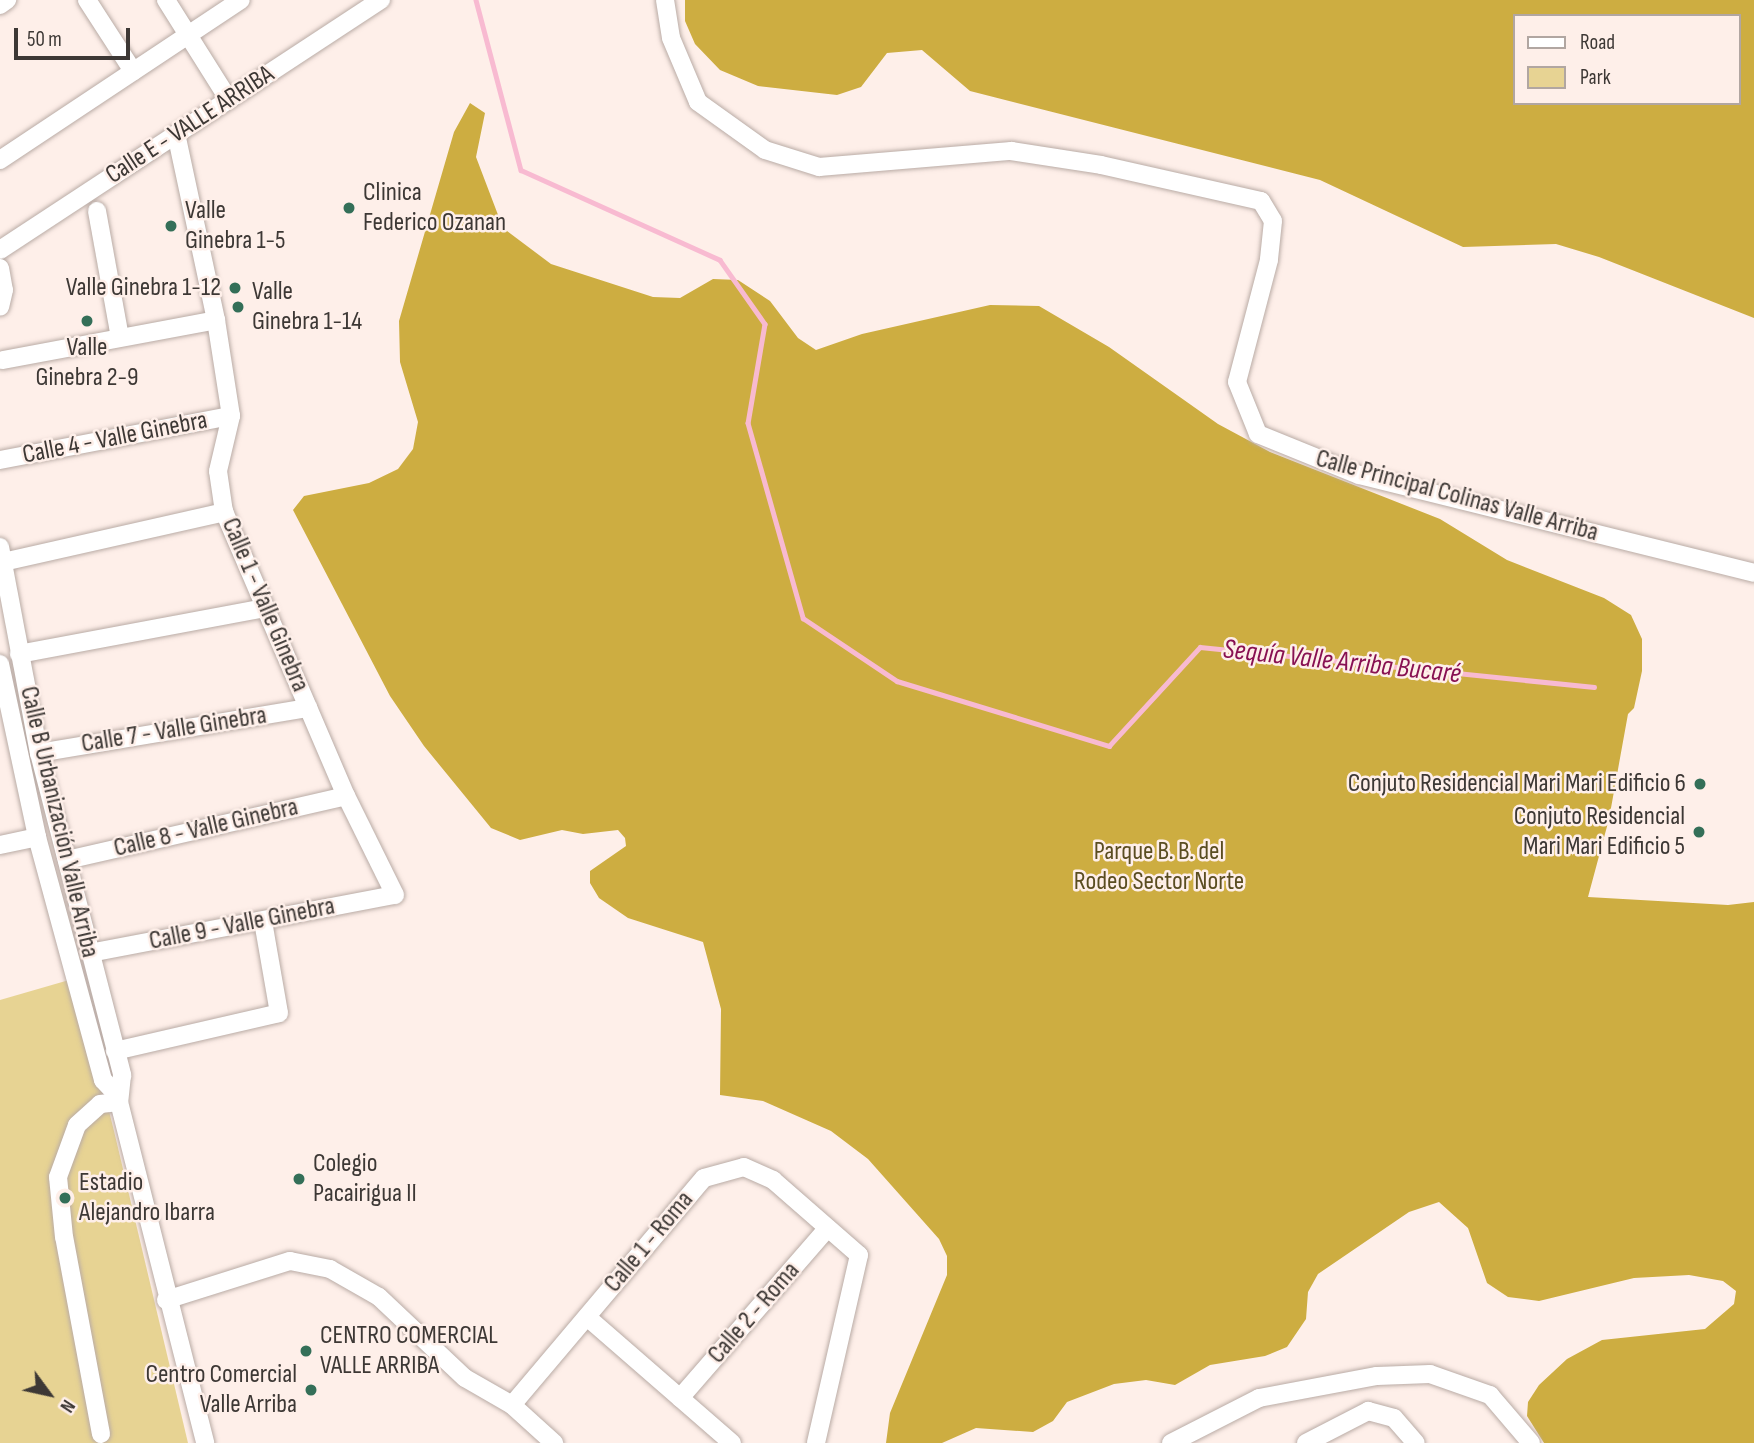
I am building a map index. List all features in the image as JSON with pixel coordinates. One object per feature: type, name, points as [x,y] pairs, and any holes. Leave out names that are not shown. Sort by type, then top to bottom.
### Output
[{"type":"street","points":[[0,5],[7,0]]},
{"type":"street","points":[[87,0],[133,71]]},
{"type":"street","points":[[166,0],[229,100]]},
{"type":"street","points":[[0,160],[241,0]]},
{"type":"street","name":"Calle E - VALLE ARRIBA","points":[[0,250],[381,0]]},
{"type":"street","name":"Calle Principal Colinas Valle Arriba","points":[[665,0],[671,38],[698,102],[765,150],[820,167],[1011,151],[1101,165],[1261,201],[1273,222],[1269,260],[1237,382],[1258,434],[1359,475],[1754,573]]},
{"type":"street","name":"Calle 1 - Valle Ginebra","points":[[176,134],[216,320],[231,416],[218,471],[224,512],[346,796],[395,895]]},
{"type":"street","points":[[97,211],[120,337]]},
{"type":"street","points":[[0,268],[4,290],[0,307]]},
{"type":"street","points":[[3,360],[216,320]]},
{"type":"street","name":"Calle 4 - Valle Ginebra","points":[[0,460],[231,416]]},
{"type":"street","points":[[1,555],[224,512]]},
{"type":"street","name":"Calle B Urbanización Valle Arriba","points":[[1,555],[39,753],[121,1075],[119,1099],[166,1300],[205,1443]]},
{"type":"street","points":[[19,654],[265,608]]},
{"type":"street","name":"Calle B Urbanización Valle Arriba","points":[[0,664],[7,741],[37,837],[103,1080],[119,1099]]},
{"type":"street","name":"Calle 7 - Valle Ginebra","points":[[39,753],[308,708]]},
{"type":"street","name":"Calle 8 - Valle Ginebra","points":[[66,860],[346,796]]},
{"type":"street","points":[[0,845],[37,837]]},
{"type":"street","name":"Calle 9 - Valle Ginebra","points":[[90,953],[395,895]]},
{"type":"street","points":[[115,1051],[279,1013],[263,921]]},
{"type":"street","points":[[101,1434],[64,1237],[58,1177],[76,1125],[100,1104],[119,1099]]},
{"type":"street","name":"Calle 1 - Roma","points":[[512,1405],[704,1178],[744,1167],[773,1180],[859,1255],[816,1443]]},
{"type":"street","name":"Calle 2 - Roma","points":[[680,1398],[828,1228]]},
{"type":"street","points":[[166,1300],[290,1261],[330,1269],[379,1297],[466,1378],[512,1405],[554,1443]]},
{"type":"street","points":[[587,1317],[732,1443]]},
{"type":"street","points":[[1171,1443],[1259,1398],[1377,1376],[1430,1374],[1490,1395],[1531,1443]]},
{"type":"street","points":[[1306,1443],[1368,1411],[1394,1419],[1416,1443]]},
{"type":"green space","points":[[685,0],[1754,0],[1754,318],[1599,257],[1556,244],[1463,247],[1320,180],[970,91],[922,50],[887,53],[861,87],[837,95],[758,86],[720,70],[695,44],[685,21]]},
{"type":"green space","name":"Parque B. B. del Rodeo Sector Norte","points":[[470,103],[485,113],[476,157],[503,228],[551,264],[653,297],[680,298],[713,279],[738,280],[770,301],[798,338],[816,350],[862,334],[990,305],[1039,306],[1109,347],[1218,424],[1270,452],[1440,519],[1507,560],[1604,598],[1631,615],[1642,639],[1642,671],[1634,708],[1628,714],[1609,819],[1588,897],[1728,905],[1754,902],[1754,1443],[1544,1443],[1527,1416],[1528,1402],[1539,1385],[1567,1359],[1602,1340],[1705,1329],[1734,1304],[1736,1291],[1723,1281],[1689,1275],[1634,1278],[1539,1301],[1508,1297],[1487,1283],[1468,1228],[1439,1202],[1409,1212],[1318,1274],[1308,1292],[1306,1319],[1287,1347],[1265,1356],[1210,1365],[1175,1385],[1146,1380],[1114,1384],[1067,1402],[1053,1421],[1033,1432],[976,1428],[942,1443],[886,1443],[890,1413],[947,1275],[947,1256],[939,1239],[868,1159],[831,1131],[763,1101],[720,1095],[721,1009],[703,942],[628,918],[599,898],[590,883],[590,871],[626,846],[625,838],[618,830],[583,834],[562,830],[520,840],[491,828],[424,746],[390,696],[293,510],[304,496],[369,483],[398,469],[413,449],[418,422],[400,362],[399,321],[454,132]]},
{"type":"green space","name":"Estadio Alejandro Ibarra","points":[[76,978],[188,1443],[0,1443],[0,1000]]},
{"type":"waterway","name":"Sequía Valle Arriba Bucaré","points":[[476,0],[521,170],[720,260],[765,324],[748,423],[803,618],[897,681],[1109,746],[1200,647],[1594,687]]},
{"type":"place","name":"Clinica Federico Ozanan","points":[[349,208]]},
{"type":"place","name":"Valle Ginebra 1-5","points":[[171,226]]},
{"type":"place","name":"Valle Ginebra 1-12","points":[[235,288]]},
{"type":"place","name":"Valle Ginebra 1-14","points":[[238,307]]},
{"type":"place","name":"Valle Ginebra 2-9","points":[[87,321]]},
{"type":"place","name":"Conjuto Residencial Mari Mari Edificio 6","points":[[1700,784]]},
{"type":"place","name":"Conjuto Residencial Mari Mari Edificio 5","points":[[1699,832]]},
{"type":"place","name":"Colegio Pacairigua II","points":[[299,1179]]},
{"type":"place","name":"Estadio Alejandro Ibarra","points":[[65,1198]]},
{"type":"place","name":"CENTRO COMERCIAL VALLE ARRIBA","points":[[306,1351]]},
{"type":"place","name":"Centro Comercial Valle Arriba","points":[[311,1390]]}]
